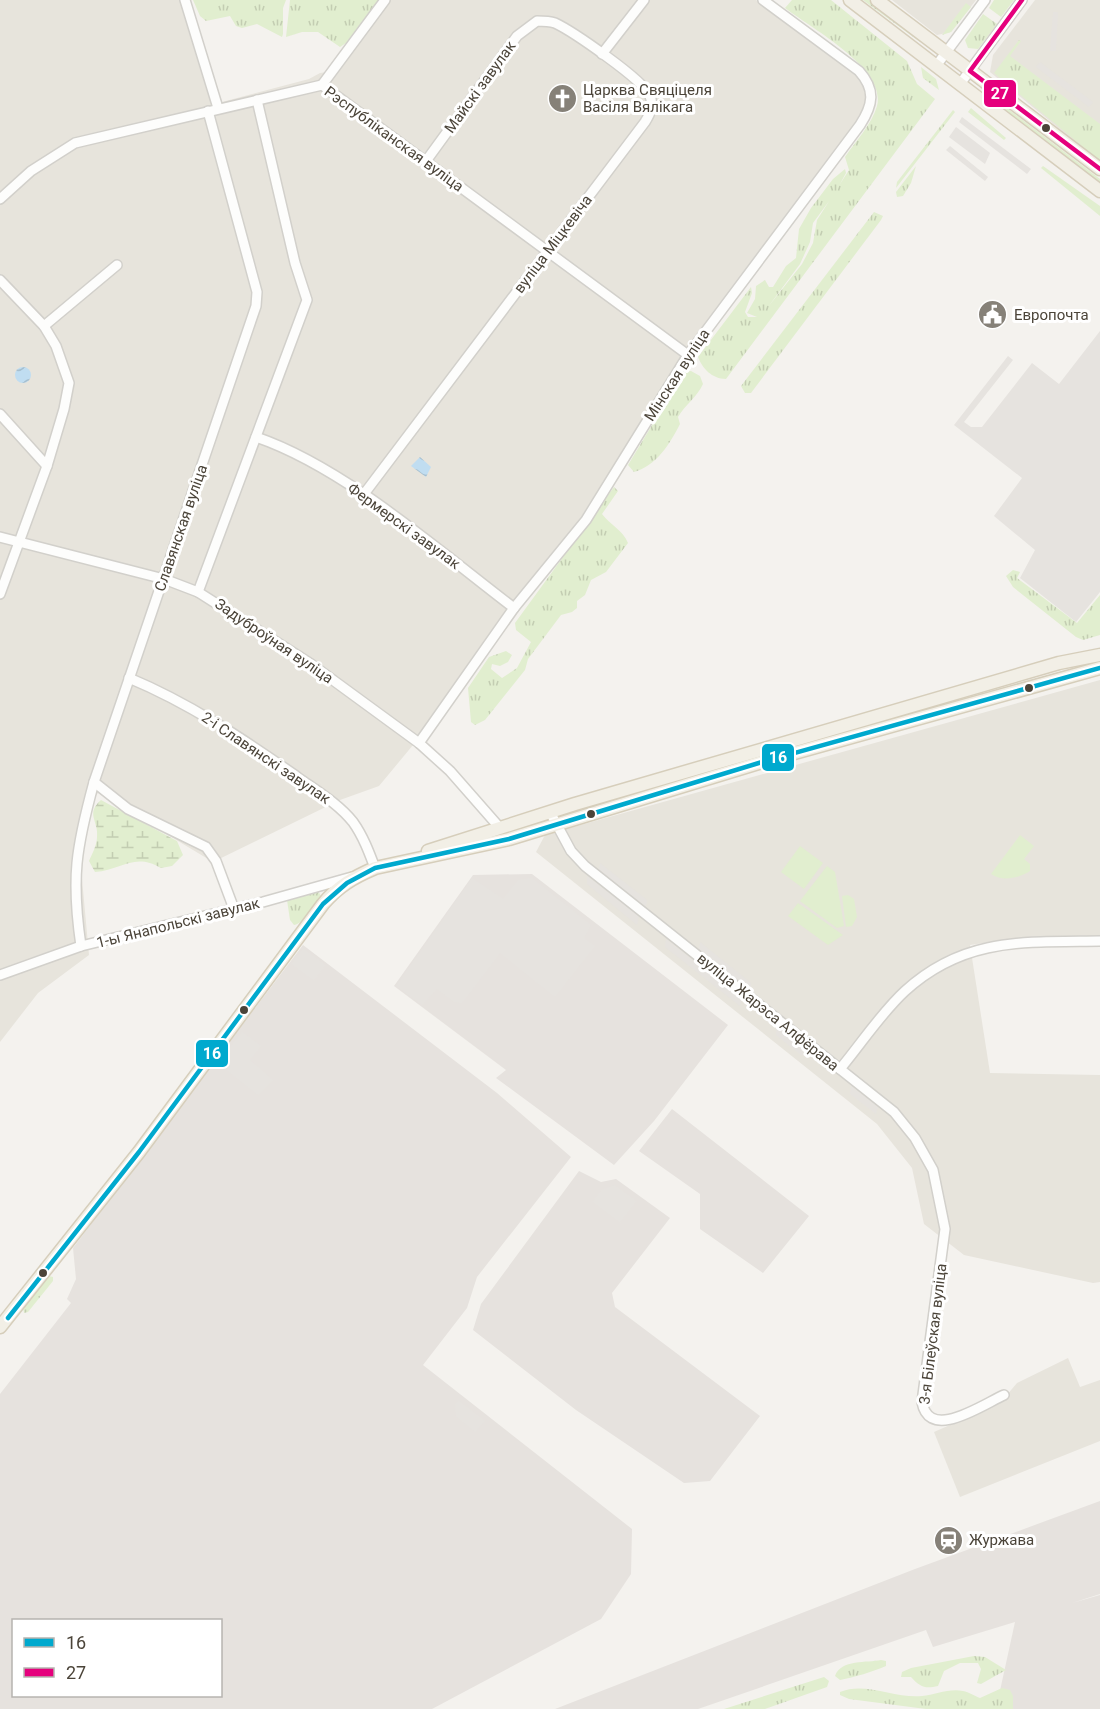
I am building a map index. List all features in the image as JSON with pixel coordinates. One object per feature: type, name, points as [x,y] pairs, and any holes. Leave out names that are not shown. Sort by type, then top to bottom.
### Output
[{"type":"main road","points":[[850,0],[1100,191]]},
{"type":"main road","points":[[877,0],[1100,169]]},
{"type":"main road","points":[[504,833],[550,812],[1100,655]]},
{"type":"main road","points":[[1076,660],[1081,673]]},
{"type":"main road","points":[[0,1327],[139,1152],[323,904],[340,886],[357,875],[504,833],[555,825],[762,762],[1100,668]]},
{"type":"street","points":[[185,0],[218,108]]},
{"type":"street","points":[[322,85],[385,0]]},
{"type":"street","points":[[602,54],[644,0]]},
{"type":"street","name":"Мінская вуліца","points":[[419,743],[513,608],[586,520],[688,355],[853,135],[870,107],[873,95],[866,78],[852,64],[763,0]]},
{"type":"street","points":[[936,66],[985,0]]},
{"type":"street","points":[[960,84],[1022,0]]},
{"type":"street","name":"Майскі завулак","points":[[426,161],[526,27],[537,21],[548,21],[602,54]]},
{"type":"street","name":"вуліца Міцкевіча","points":[[364,494],[652,111],[650,94],[642,84],[602,54]]},
{"type":"street","name":"Рэспубліканская вуліца","points":[[0,199],[31,171],[75,143],[322,85],[688,355]]},
{"type":"street","points":[[198,592],[308,300],[295,263],[257,100]]},
{"type":"street","name":"Славянская вуліца","points":[[81,946],[75,903],[75,865],[78,841],[94,782],[256,306],[257,292],[208,111]]},
{"type":"street","points":[[44,326],[117,265]]},
{"type":"street","points":[[0,280],[44,326],[56,346],[69,383],[64,409],[47,466],[0,594]]},
{"type":"street","points":[[0,414],[47,466]]},
{"type":"street","name":"Фермерскі завулак","points":[[256,437],[278,444],[364,494],[513,608]]},
{"type":"street","name":"Задуброўная вуліца","points":[[0,537],[164,579],[198,592],[311,664],[419,743],[450,771],[504,833]]},
{"type":"street","name":"2-і Славянскі завулак","points":[[129,678],[165,693],[244,740],[336,804],[352,822],[375,868]]},
{"type":"street","points":[[94,782],[128,809],[206,847],[216,861],[234,909]]},
{"type":"street","name":"вуліца Жарэса Алфёрава","points":[[550,812],[571,851],[585,866],[894,1112],[915,1138],[933,1170],[946,1238]]},
{"type":"street","name":"1-ы Янапольскі завулак","points":[[0,975],[81,946],[234,909],[357,875]]},
{"type":"street","points":[[840,1070],[904,992],[932,970],[956,956],[976,949],[1016,942],[1100,941]]},
{"type":"street","name":"3-я Білеўская вуліца","points":[[946,1238],[922,1402],[924,1413],[930,1420],[939,1422],[952,1419],[1004,1395]]},
{"type":"shaded area","points":[[0,0],[190,0],[222,102],[309,79],[320,73],[340,70],[391,0],[756,0],[854,70],[867,87],[869,97],[864,112],[683,358],[570,534],[508,611],[413,745],[379,786],[340,800],[213,862],[98,793],[92,801],[85,831],[81,868],[89,955],[38,993],[0,1042]]},
{"type":"shaded area","points":[[892,0],[976,0],[951,32],[937,35]]},
{"type":"shaded area","points":[[1035,0],[1100,0],[1100,162],[990,72],[993,55]]},
{"type":"shaded area","points":[[1053,12],[1058,12],[1056,51],[1050,51]]},
{"type":"shaded area","points":[[1040,62],[1093,102],[1089,107],[1036,67]]},
{"type":"shaded area","points":[[962,117],[1031,169],[1027,174],[959,122]]},
{"type":"shaded area","points":[[956,127],[990,153],[985,164],[949,137]]},
{"type":"shaded area","points":[[950,146],[988,177],[985,181],[946,150]]},
{"type":"shaded area","points":[[1100,331],[1100,592],[1076,622],[1020,578],[1035,550],[994,516],[1022,478],[954,425],[1008,356],[1013,360],[964,422],[971,427],[982,427],[1032,363],[1059,384]]},
{"type":"shaded area","points":[[1100,680],[1100,936],[1025,937],[970,945],[990,1073],[1100,1075],[1100,1282],[1093,1283],[964,1255],[924,1224],[912,1168],[877,1124],[536,852],[545,835]]},
{"type":"shaded area","points":[[600,863],[647,900],[646,907],[599,870]]},
{"type":"shaded area","points":[[532,874],[728,1025],[654,1121],[614,1165],[496,1078],[506,1070],[394,986],[473,875]]},
{"type":"shaded area","points":[[587,876],[639,916],[637,925],[587,884]]},
{"type":"shaded area","points":[[472,878],[503,899],[518,880],[532,878],[591,925],[584,938],[595,946],[555,997],[500,953],[462,1003],[454,1002],[437,989],[422,1005],[396,986]]},
{"type":"shaded area","points":[[666,939],[742,999],[740,1006],[665,947]]},
{"type":"shaded area","points":[[700,942],[751,983],[750,991],[699,950]]},
{"type":"shaded area","points":[[303,945],[497,1093],[571,1157],[477,1277],[467,1308],[423,1365],[632,1529],[631,1574],[601,1619],[432,1709],[0,1709],[0,1394],[71,1303],[67,1299],[76,1279],[73,1248]]},
{"type":"shaded area","points":[[303,948],[326,965],[314,981],[291,964]]},
{"type":"shaded area","points":[[777,1027],[805,1048],[802,1056],[776,1035]]},
{"type":"shaded area","points":[[242,1032],[261,1046],[250,1060],[273,1080],[258,1095],[218,1063]]},
{"type":"shaded area","points":[[851,1086],[878,1107],[876,1114],[850,1094]]},
{"type":"shaded area","points":[[672,1109],[809,1216],[763,1273],[700,1229],[700,1194],[639,1151]]},
{"type":"shaded area","points":[[579,1171],[601,1182],[616,1179],[670,1218],[612,1293],[615,1307],[760,1416],[710,1481],[684,1483],[576,1410],[473,1330],[481,1304]]},
{"type":"shaded area","points":[[615,1185],[637,1201],[620,1223],[592,1202],[601,1190]]},
{"type":"shaded area","points":[[1068,1358],[1080,1387],[1100,1380],[1100,1441],[960,1497],[934,1432],[1000,1403],[1017,1383]]},
{"type":"shaded area","points":[[459,1401],[485,1421],[475,1432],[456,1416],[455,1405]]},
{"type":"shaded area","points":[[1100,1501],[1100,1594],[1072,1603],[1100,1595],[1100,1709],[996,1709],[1015,1622],[933,1647],[926,1630],[698,1709],[555,1709],[915,1569]]},
{"type":"green space","points":[[193,0],[286,0],[283,8],[282,37],[257,24],[242,28],[236,26],[230,16],[206,21],[200,16]]},
{"type":"green space","points":[[290,0],[379,0],[346,43],[340,47],[318,32],[302,32],[286,37]]},
{"type":"green space","points":[[792,0],[831,0],[907,61],[917,84],[935,99],[726,379],[721,379],[708,372],[698,357],[751,287],[752,293],[745,312],[748,317],[757,317],[747,313],[755,299],[756,286],[765,280],[769,287],[773,287],[786,266],[796,258],[799,229],[811,208],[833,179],[845,169],[846,173],[839,185],[849,170],[845,157],[867,126],[877,106],[877,92],[859,64],[828,38],[785,8]],"holes":[[[829,201],[817,220],[813,243],[802,264],[768,307],[800,264],[810,242],[813,223]]]},
{"type":"green space","points":[[863,0],[869,0],[921,40],[920,42]]},
{"type":"green space","points":[[994,0],[1014,0],[1001,17],[989,8]]},
{"type":"green space","points":[[966,3],[971,7],[951,32],[942,35]]},
{"type":"green space","points":[[983,14],[997,24],[978,49],[968,48],[965,40]]},
{"type":"green space","points":[[1019,40],[1021,41],[1010,56],[1100,124],[1100,161],[994,73]]},
{"type":"green space","points":[[921,67],[936,79],[939,90],[923,78]]},
{"type":"green space","points":[[983,90],[1100,179],[1100,184],[981,93]]},
{"type":"green space","points":[[971,108],[1006,138],[1004,140],[968,112]]},
{"type":"green space","points":[[953,110],[955,112],[896,188],[897,182]]},
{"type":"green space","points":[[916,166],[911,183],[903,196],[897,197],[896,192]]},
{"type":"green space","points":[[1043,166],[1100,206],[1100,216],[1041,168]]},
{"type":"green space","points":[[874,212],[883,216],[881,220],[751,393],[745,393],[741,386]]},
{"type":"green space","points":[[691,371],[700,376],[703,384],[678,417],[680,424],[672,439],[656,459],[634,472],[628,465],[684,372]]},
{"type":"green space","points":[[614,487],[618,491],[602,514],[628,543],[606,572],[591,580],[585,595],[577,601],[577,608],[561,615],[528,659],[525,670],[485,720],[475,725],[471,722],[468,688],[489,657],[506,651],[512,655],[508,662],[500,666],[492,664],[491,669],[502,678],[517,668],[531,642],[516,630],[515,623]]},
{"type":"green space","points":[[1013,570],[1020,572],[1017,578],[1077,623],[1100,595],[1100,635],[1083,640],[1076,637],[1013,587],[1006,576]]},
{"type":"green space","points":[[101,800],[177,841],[183,855],[172,866],[161,868],[152,863],[135,862],[95,872],[89,861],[97,840],[93,814],[96,805]]},
{"type":"green space","points":[[1020,835],[1034,846],[1024,859],[1030,864],[1030,871],[1011,878],[1001,878],[991,874]]},
{"type":"green space","points":[[800,846],[823,863],[804,889],[781,872]]},
{"type":"green space","points":[[827,866],[835,872],[844,926],[837,928],[800,901]]},
{"type":"green space","points":[[318,891],[321,896],[313,909],[302,921],[294,925],[290,920],[287,900]]},
{"type":"green space","points":[[848,895],[854,899],[857,917],[852,926],[846,927],[842,896]]},
{"type":"green space","points":[[798,903],[843,935],[828,945],[788,916]]},
{"type":"green space","points":[[49,1276],[53,1277],[53,1281],[28,1312],[24,1313],[23,1308]]},
{"type":"green space","points":[[974,1656],[985,1657],[1006,1670],[981,1684],[977,1683],[981,1669],[978,1663],[960,1663],[944,1671],[938,1686],[933,1687],[923,1686],[911,1677],[901,1677],[902,1672],[911,1668]]},
{"type":"green space","points":[[886,1661],[886,1666],[840,1680],[835,1676],[848,1664]]},
{"type":"green space","points":[[824,1677],[829,1681],[827,1687],[765,1709],[724,1709]]},
{"type":"green space","points":[[860,1688],[912,1696],[958,1690],[980,1698],[1002,1688],[1010,1690],[1013,1696],[1013,1709],[926,1709],[849,1699],[840,1695],[840,1692]]},
{"type":"water","points":[[23,367],[31,375],[23,383],[15,375]]},
{"type":"water","points":[[420,457],[431,467],[426,477],[411,466]]},
{"type":"transit line","name":"27","points":[[1022,0],[970,71],[1100,169]]},
{"type":"transit line","name":"16","points":[[8,1318],[139,1152],[323,904],[347,883],[375,868],[509,839],[762,762],[1100,668]]},
{"type":"place","name":"Царква Свяціцеля Васіля Вялікага","points":[[562,99]]},
{"type":"place","name":"Европочта","points":[[993,315]]},
{"type":"place","name":"Журжава","points":[[948,1540]]}]
